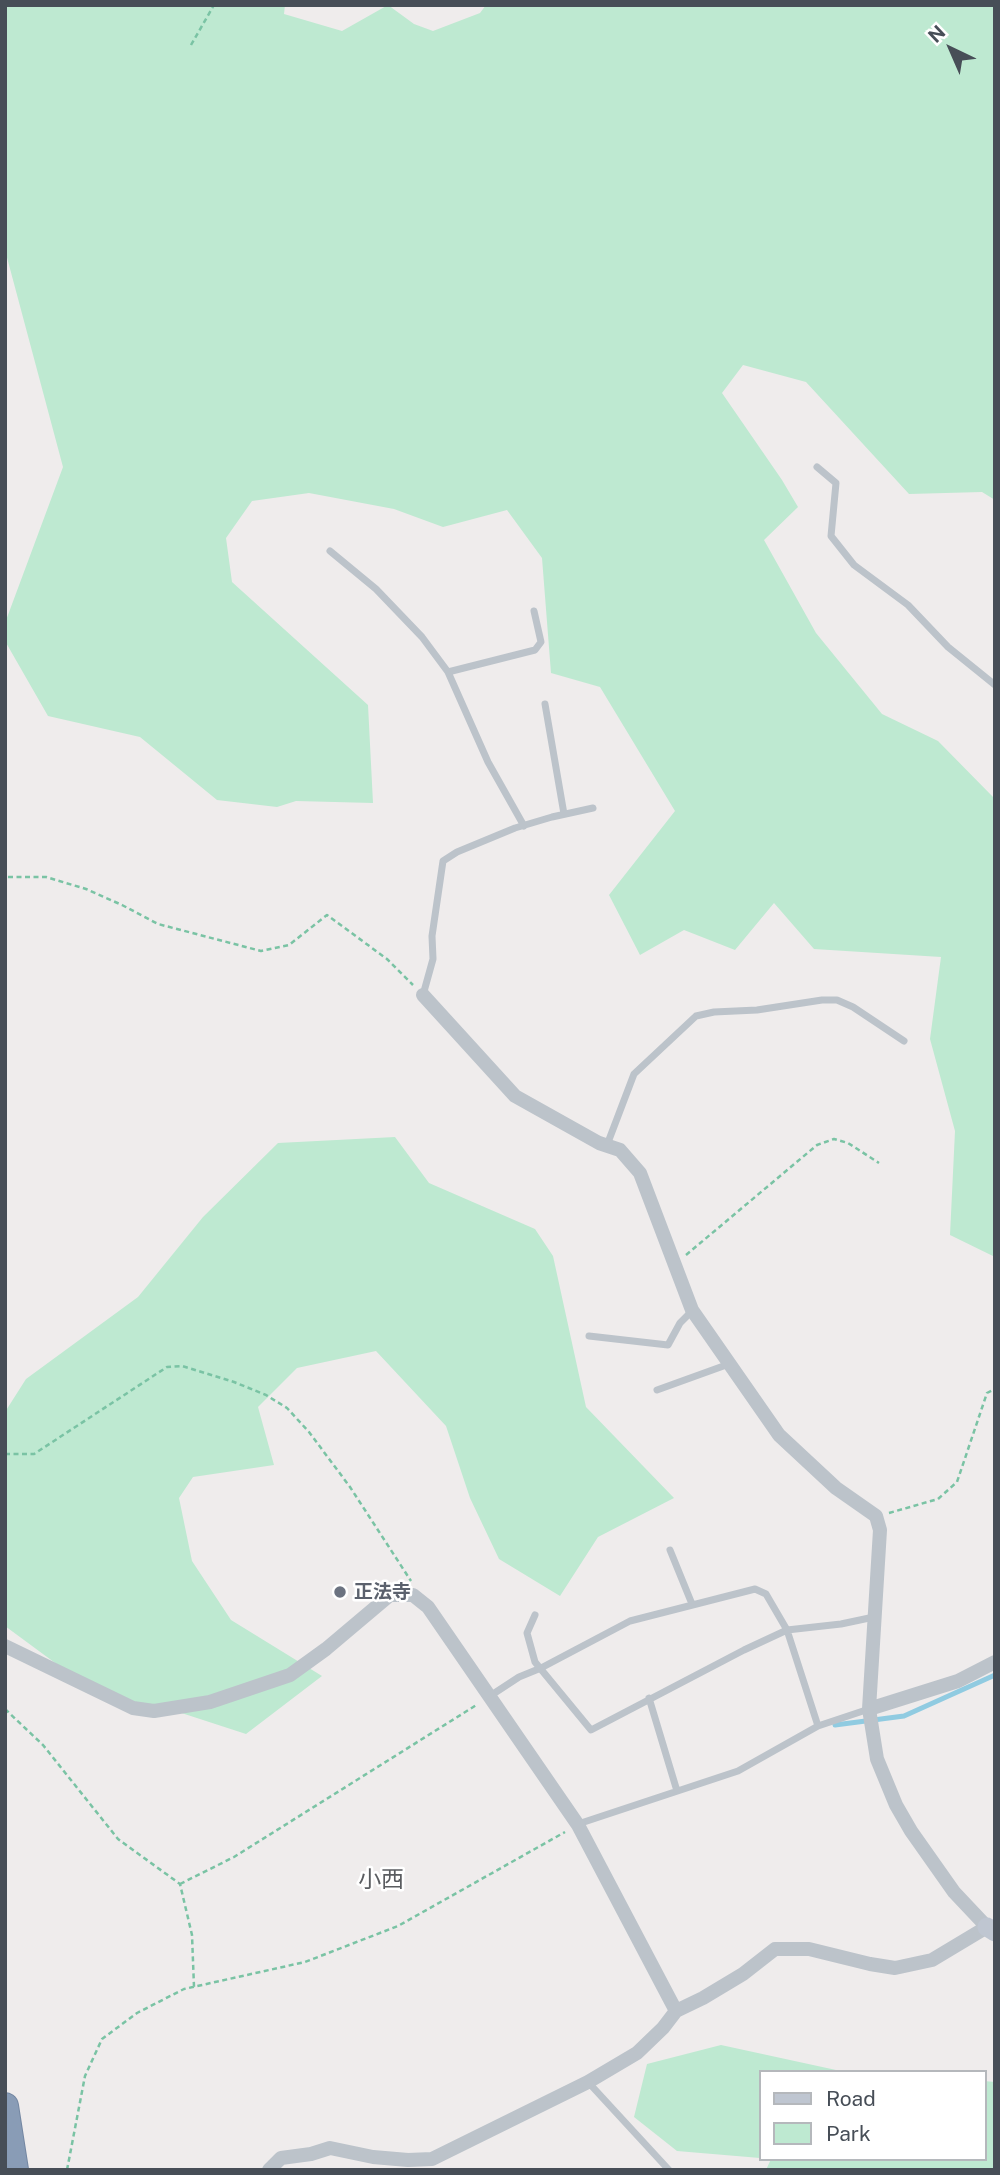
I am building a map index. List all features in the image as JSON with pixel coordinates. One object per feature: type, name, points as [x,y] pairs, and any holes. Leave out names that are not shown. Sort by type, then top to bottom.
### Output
[{"type":"highway","points":[[5,2106],[15,2170]]},
{"type":"street","points":[[270,2170],[281,2158],[330,2148],[373,2163],[432,2159],[588,2082],[637,2053],[676,2011],[743,1974],[775,1949],[809,1949],[895,1968],[932,1960],[991,1930],[954,1892],[911,1831],[896,1805],[877,1759],[869,1709],[880,1530],[876,1516],[836,1488],[779,1435],[692,1310],[640,1173],[620,1150],[607,1146],[515,1096],[423,995]]},
{"type":"street","points":[[5,1646],[133,1708],[154,1711],[210,1702],[290,1675],[326,1650],[390,1595],[413,1595],[428,1607],[578,1825],[676,2011]]},
{"type":"street","points":[[869,1709],[958,1681],[995,1662]]},
{"type":"lane","points":[[817,467],[836,483],[831,536],[854,565],[908,605],[948,647],[995,685]]},
{"type":"lane","points":[[330,551],[376,589],[422,637],[448,672],[488,762],[524,825]]},
{"type":"lane","points":[[448,672],[535,650],[541,642],[534,611]]},
{"type":"lane","points":[[545,704],[564,814]]},
{"type":"lane","points":[[423,995],[433,959],[432,936],[443,862],[457,852],[524,825],[593,808]]},
{"type":"lane","points":[[607,1146],[626,1090],[635,1074],[696,1016],[836,1000],[853,1007],[904,1041]]},
{"type":"lane","points":[[589,1336],[668,1345],[680,1323],[692,1310]]},
{"type":"lane","points":[[657,1390],[730,1364]]},
{"type":"lane","points":[[670,1550],[692,1604]]},
{"type":"lane","points":[[490,1696],[519,1677],[630,1621],[755,1589],[766,1594],[787,1630],[818,1726]]},
{"type":"lane","points":[[535,1615],[527,1633],[535,1662],[591,1730],[649,1698],[787,1630],[841,1624],[874,1616]]},
{"type":"lane","points":[[649,1698],[677,1791]]},
{"type":"lane","points":[[578,1825],[738,1771],[818,1726],[869,1709]]},
{"type":"lane","points":[[588,2082],[669,2170]]},
{"type":"path","points":[[191,45],[214,5]]},
{"type":"path","points":[[8,877],[46,877],[98,894],[158,924],[261,951],[289,945],[327,915],[387,959],[423,995]]},
{"type":"path","points":[[675,1264],[817,1145],[834,1139],[848,1143],[879,1163]]},
{"type":"path","points":[[7,1454],[34,1454],[167,1367],[181,1366],[234,1382],[266,1395],[287,1408],[309,1432],[350,1488],[428,1607]]},
{"type":"path","points":[[876,1516],[938,1499],[957,1482],[987,1393],[995,1389]]},
{"type":"path","points":[[180,1884],[234,1857],[490,1696]]},
{"type":"path","points":[[5,1709],[43,1745],[118,1839],[180,1884],[192,1935],[194,1987]]},
{"type":"path","points":[[67,2170],[85,2076],[102,2039],[137,2012],[184,1989],[305,1962],[398,1926],[578,1825]]},
{"type":"green space","points":[[5,5],[285,5],[284,14],[342,31],[388,5],[414,24],[433,31],[480,13],[486,5],[995,5],[995,500],[982,492],[909,494],[806,382],[743,365],[722,393],[798,507],[764,540],[816,633],[882,714],[938,741],[995,799],[995,1257],[950,1235],[955,1131],[930,1039],[941,957],[814,949],[774,903],[735,950],[684,930],[640,955],[609,895],[675,811],[600,687],[551,673],[542,558],[507,510],[443,527],[394,509],[309,493],[252,501],[226,538],[232,582],[368,705],[373,803],[296,801],[277,807],[217,800],[140,737],[48,716],[5,641],[5,623],[63,467],[5,250]]},
{"type":"green space","points":[[395,1137],[429,1183],[535,1229],[553,1256],[586,1407],[674,1498],[598,1537],[560,1596],[499,1559],[470,1498],[446,1426],[376,1351],[297,1368],[258,1407],[274,1465],[193,1477],[179,1498],[192,1561],[231,1620],[322,1676],[246,1734],[160,1706],[104,1699],[5,1626],[5,1412],[26,1379],[138,1297],[203,1217],[278,1143]]},
{"type":"green space","points":[[721,2045],[838,2070],[758,2070],[758,2158],[677,2151],[634,2117],[647,2064]]},
{"type":"green space","points":[[986,2081],[995,2082],[995,2170],[766,2170],[770,2161],[986,2161]]},
{"type":"waterway","points":[[835,1725],[904,1716],[995,1675]]},
{"type":"place","name":"正法寺","points":[[340,1592]]},
{"type":"district","name":"小西","points":[[381,1880]]}]
